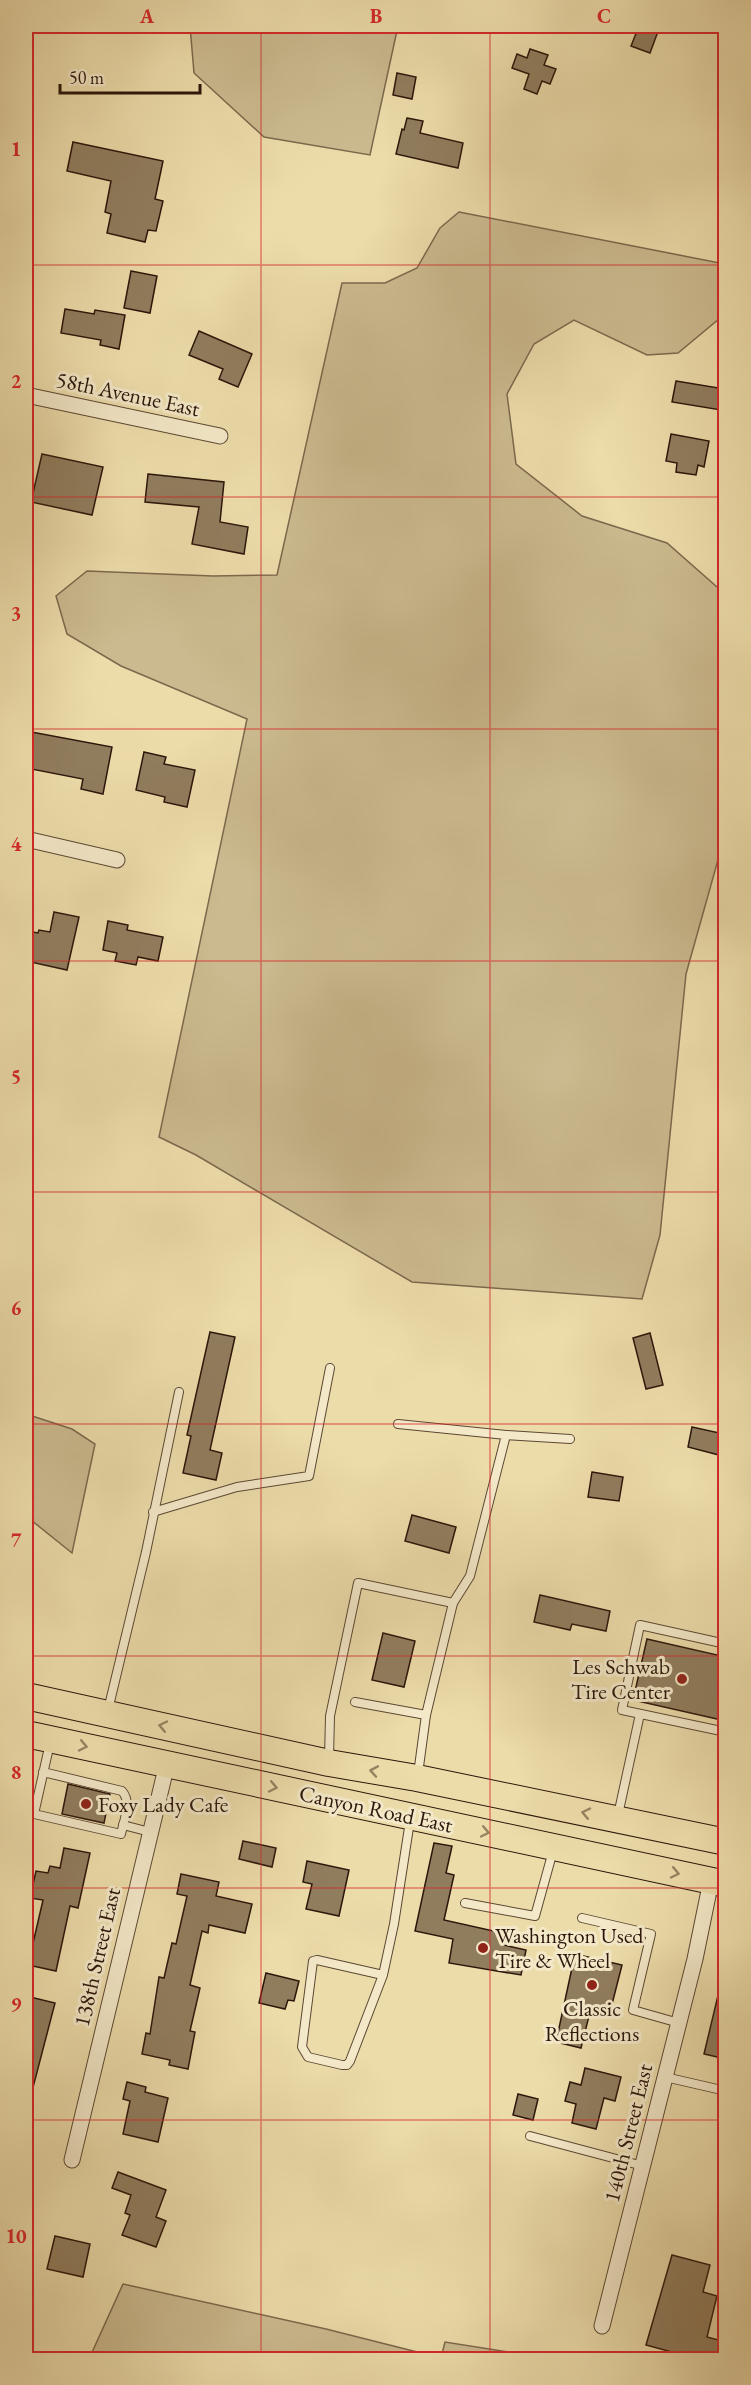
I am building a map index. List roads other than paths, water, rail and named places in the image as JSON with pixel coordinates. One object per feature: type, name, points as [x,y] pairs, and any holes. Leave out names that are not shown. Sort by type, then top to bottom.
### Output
[{"type":"main road","name":"Canyon Road East","points":[[26,1696],[329,1763],[417,1778],[726,1842]]},
{"type":"main road","name":"Canyon Road East","points":[[26,1734],[721,1882]]},
{"type":"main road","points":[[167,1764],[174,1753],[185,1748],[329,1763]]},
{"type":"street","name":"58th Avenue East","points":[[26,395],[220,436]]},
{"type":"street","points":[[26,840],[117,860]]},
{"type":"street","name":"138th Street East","points":[[72,2160],[167,1764]]},
{"type":"street","name":"140th Street East","points":[[602,2326],[695,1959],[721,1882]]},
{"type":"lane","points":[[153,1512],[237,1487],[309,1476],[330,1368]]},
{"type":"lane","points":[[106,1714],[146,1552],[179,1392]]},
{"type":"lane","points":[[398,1424],[570,1439]]},
{"type":"lane","points":[[417,1778],[426,1715],[453,1603],[470,1576],[506,1435]]},
{"type":"lane","points":[[329,1763],[330,1716],[358,1583],[453,1603]]},
{"type":"lane","points":[[726,1644],[640,1625],[622,1710],[726,1732]]},
{"type":"lane","points":[[355,1702],[426,1715]]},
{"type":"lane","points":[[617,1820],[640,1714]]},
{"type":"lane","points":[[43,1772],[122,1791],[128,1803],[121,1834],[34,1814],[43,1772],[51,1739]]},
{"type":"lane","points":[[383,1975],[313,1961],[302,2047],[304,2054],[308,2057],[347,2065],[350,2061],[383,1975],[394,1924],[410,1816]]},
{"type":"lane","points":[[123,1825],[150,1832]]},
{"type":"lane","points":[[465,1903],[536,1917],[554,1847]]},
{"type":"lane","points":[[582,1918],[651,1934],[633,2010],[679,2023]]},
{"type":"lane","points":[[665,2077],[726,2091]]},
{"type":"lane","points":[[530,2136],[643,2166]]},
{"type":"place","name":"Les Schwab Tire Center","points":[[682,1679]]},
{"type":"place","name":"Foxy Lady Cafe","points":[[86,1804]]},
{"type":"place","name":"Washington Used Tire & Wheel","points":[[483,1948]]},
{"type":"place","name":"Classic Reflections","points":[[592,1985]]}]
